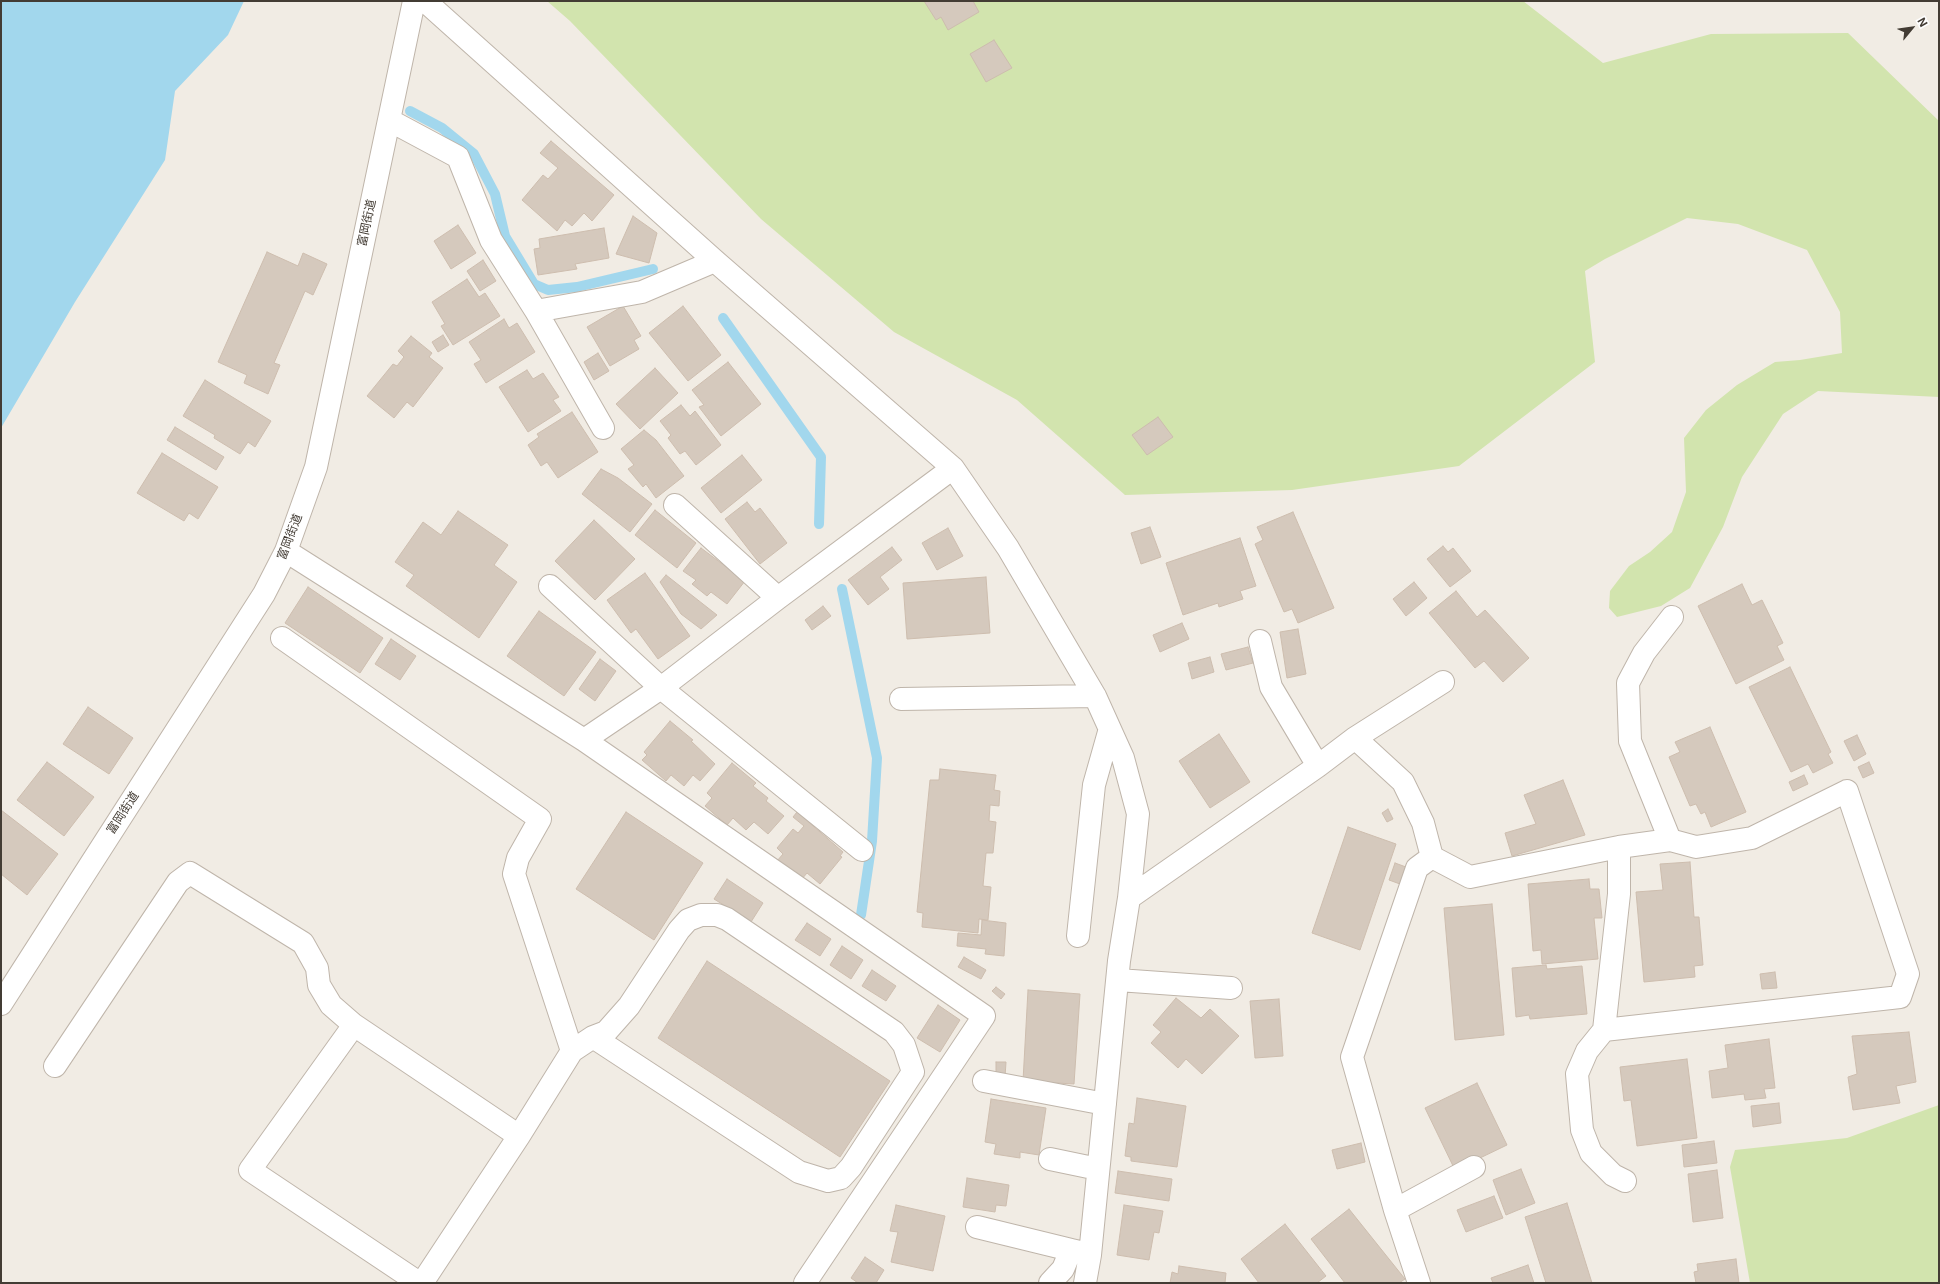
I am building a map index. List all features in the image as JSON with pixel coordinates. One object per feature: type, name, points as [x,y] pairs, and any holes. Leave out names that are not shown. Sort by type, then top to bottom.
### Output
[{"type":"street","name":"富岡街道","points":[[1,1004],[264,594],[286,551],[316,467],[414,1]]},
{"type":"street","points":[[425,1],[715,261],[953,468],[1008,548],[1095,696],[1109,732],[1123,758],[1138,814],[1118,980],[1098,1169],[1080,1252],[1085,1283]]},
{"type":"street","points":[[389,120],[458,158],[491,240],[536,311],[603,428]]},
{"type":"street","points":[[536,311],[642,292],[715,261]]},
{"type":"street","points":[[584,740],[661,688],[778,598],[953,468]]},
{"type":"street","points":[[675,505],[778,598]]},
{"type":"street","points":[[286,551],[584,740],[984,1016],[805,1283]]},
{"type":"street","points":[[550,586],[661,688],[862,850]]},
{"type":"street","points":[[1670,840],[1630,741],[1628,683],[1644,653],[1672,617]]},
{"type":"street","points":[[282,638],[540,819],[518,858],[514,874],[572,1051]]},
{"type":"street","points":[[1260,641],[1271,687],[1318,766]]},
{"type":"street","points":[[1129,898],[1356,738],[1443,682]]},
{"type":"street","points":[[901,699],[1095,696]]},
{"type":"street","points":[[1078,936],[1094,785],[1109,732]]},
{"type":"street","points":[[1356,738],[1403,782],[1423,823],[1432,857],[1470,877],[1619,847],[1670,840],[1696,847],[1752,838],[1847,791],[1908,974],[1900,997],[1604,1030]]},
{"type":"street","points":[[1619,847],[1619,894],[1604,1030],[1587,1051],[1577,1074],[1582,1130],[1591,1153],[1613,1175],[1625,1181]]},
{"type":"street","points":[[1419,1283],[1395,1210],[1352,1057],[1417,868],[1432,857]]},
{"type":"street","points":[[55,1066],[178,882],[190,873],[303,943],[317,968],[319,985],[331,1005],[354,1025],[519,1136]]},
{"type":"street","points":[[354,1025],[250,1170],[420,1283],[519,1136],[572,1051],[593,1037],[606,1032],[629,1006],[679,930],[688,920],[701,915],[717,915],[727,919],[894,1032],[904,1045],[913,1072],[851,1167],[841,1178],[828,1181],[799,1172],[593,1037]]},
{"type":"street","points":[[1118,980],[1231,988]]},
{"type":"street","points":[[984,1081],[1105,1104]]},
{"type":"street","points":[[1050,1159],[1098,1169]]},
{"type":"street","points":[[1395,1210],[1474,1167]]},
{"type":"street","points":[[977,1228],[1080,1252]]},
{"type":"street","points":[[1050,1283],[1080,1252]]},
{"type":"green space","points":[[547,1],[1523,1],[1603,63],[1711,34],[1848,33],[1939,121],[1939,397],[1818,391],[1783,414],[1742,477],[1723,527],[1690,588],[1661,606],[1617,617],[1609,608],[1610,591],[1629,566],[1650,552],[1672,532],[1686,492],[1684,438],[1706,410],[1737,385],[1775,362],[1800,360],[1842,353],[1840,312],[1807,250],[1738,224],[1687,218],[1605,259],[1585,271],[1595,362],[1459,466],[1292,490],[1125,495],[1017,400],[894,332],[761,219],[570,21]]},
{"type":"green space","points":[[1939,1105],[1939,1283],[1750,1283],[1730,1167],[1735,1150],[1847,1138]]},
{"type":"water","points":[[1,1],[244,1],[228,35],[175,91],[165,160],[75,302],[1,428]]},
{"type":"building","points":[[924,1],[973,1],[979,12],[948,30],[941,17],[936,20]]},
{"type":"building","points":[[994,40],[1012,68],[986,82],[970,54]]},
{"type":"building","points":[[551,141],[614,195],[592,221],[584,213],[572,226],[565,220],[557,231],[522,200],[543,175],[548,179],[558,168],[540,153]]},
{"type":"building","points":[[633,216],[657,233],[649,263],[616,254]]},
{"type":"building","points":[[458,225],[476,253],[451,269],[434,241]]},
{"type":"building","points":[[604,228],[609,258],[575,264],[577,269],[538,275],[534,249],[540,248],[539,239]]},
{"type":"building","points":[[267,252],[298,266],[303,253],[327,264],[313,295],[305,291],[274,363],[280,365],[268,394],[244,383],[247,375],[218,362]]},
{"type":"building","points":[[483,260],[496,281],[480,291],[467,271]]},
{"type":"building","points":[[467,279],[479,297],[485,293],[500,316],[453,345],[441,326],[445,324],[432,302]]},
{"type":"building","points":[[623,306],[641,336],[634,340],[639,349],[610,366],[587,327]]},
{"type":"building","points":[[683,306],[721,355],[688,381],[649,333]]},
{"type":"building","points":[[504,319],[509,328],[517,323],[535,352],[486,383],[474,364],[481,360],[469,342]]},
{"type":"building","points":[[443,335],[449,345],[438,352],[432,342]]},
{"type":"building","points":[[411,336],[432,353],[429,357],[443,368],[413,407],[407,402],[394,418],[367,396],[393,364],[397,366],[404,357],[398,351]]},
{"type":"building","points":[[598,353],[609,371],[594,380],[584,362]]},
{"type":"building","points":[[728,362],[761,404],[721,436],[699,407],[704,405],[692,390]]},
{"type":"building","points":[[655,368],[678,393],[640,429],[616,404]]},
{"type":"building","points":[[527,370],[533,379],[543,373],[559,397],[553,400],[561,411],[528,432],[499,387]]},
{"type":"building","points":[[205,380],[271,421],[255,447],[248,442],[240,454],[214,438],[215,435],[183,416]]},
{"type":"building","points":[[681,405],[690,416],[695,411],[721,445],[696,465],[685,451],[680,454],[668,438],[671,435],[660,421]]},
{"type":"building","points":[[572,412],[598,452],[558,478],[547,462],[541,466],[528,445],[539,437],[537,434]]},
{"type":"building","points":[[1158,417],[1173,437],[1147,455],[1132,435]]},
{"type":"building","points":[[175,427],[224,457],[216,470],[167,440]]},
{"type":"building","points":[[644,430],[656,440],[684,476],[656,498],[646,484],[643,487],[628,469],[634,465],[621,449]]},
{"type":"building","points":[[162,453],[218,487],[198,519],[189,513],[184,521],[137,493]]},
{"type":"building","points":[[742,455],[762,480],[721,513],[701,488]]},
{"type":"building","points":[[601,469],[618,478],[652,504],[630,532],[582,494]]},
{"type":"building","points":[[747,502],[755,512],[760,508],[787,543],[760,564],[725,519]]},
{"type":"building","points":[[655,510],[696,543],[677,568],[635,535]]},
{"type":"building","points":[[458,511],[508,545],[494,565],[517,582],[479,638],[406,586],[414,575],[395,562],[423,522],[441,535]]},
{"type":"building","points":[[1293,512],[1334,608],[1298,623],[1292,609],[1284,612],[1255,544],[1263,540],[1257,527]]},
{"type":"building","points":[[594,520],[635,559],[595,600],[555,561]]},
{"type":"building","points":[[1150,527],[1161,557],[1141,564],[1131,533]]},
{"type":"building","points":[[948,528],[963,556],[937,570],[922,543]]},
{"type":"building","points":[[1240,538],[1256,586],[1240,591],[1243,599],[1219,607],[1218,603],[1183,615],[1166,563]]},
{"type":"building","points":[[1443,546],[1448,552],[1453,548],[1471,571],[1450,587],[1427,559]]},
{"type":"building","points":[[892,547],[902,560],[880,577],[889,589],[868,605],[848,580]]},
{"type":"building","points":[[701,548],[745,581],[727,604],[711,592],[707,596],[692,584],[696,580],[683,571]]},
{"type":"building","points":[[645,573],[690,636],[658,659],[636,629],[631,633],[607,600]]},
{"type":"building","points":[[666,575],[717,615],[701,629],[681,614],[660,582]]},
{"type":"building","points":[[986,577],[990,633],[907,639],[903,583]]},
{"type":"building","points":[[1414,582],[1427,598],[1406,616],[1393,599]]},
{"type":"building","points":[[1742,584],[1752,605],[1762,600],[1783,643],[1777,646],[1784,660],[1736,684],[1698,606]]},
{"type":"building","points":[[308,587],[383,638],[360,673],[285,623]]},
{"type":"building","points":[[1456,591],[1477,617],[1485,610],[1529,658],[1503,682],[1484,661],[1475,668],[1429,613]]},
{"type":"building","points":[[823,606],[831,616],[812,630],[805,620]]},
{"type":"building","points":[[539,611],[596,652],[564,696],[507,656]]},
{"type":"building","points":[[1182,623],[1189,639],[1160,652],[1153,635]]},
{"type":"building","points":[[1298,629],[1306,674],[1287,678],[1280,632]]},
{"type":"building","points":[[391,639],[416,656],[400,680],[375,664]]},
{"type":"building","points":[[1248,647],[1253,663],[1226,670],[1221,654]]},
{"type":"building","points":[[1210,657],[1214,672],[1192,679],[1188,663]]},
{"type":"building","points":[[600,659],[616,671],[595,701],[579,689]]},
{"type":"building","points":[[1790,667],[1831,752],[1828,754],[1833,763],[1813,773],[1808,764],[1791,772],[1749,687]]},
{"type":"building","points":[[88,707],[133,738],[109,774],[63,744]]},
{"type":"building","points":[[670,721],[693,740],[691,741],[715,764],[700,781],[693,775],[684,786],[671,775],[666,781],[642,760],[647,755],[644,752]]},
{"type":"building","points":[[1710,727],[1746,812],[1711,827],[1705,812],[1701,814],[1696,804],[1690,806],[1669,757],[1680,752],[1675,742]]},
{"type":"building","points":[[1219,734],[1250,782],[1210,808],[1179,761]]},
{"type":"building","points":[[1857,735],[1866,754],[1854,761],[1844,741]]},
{"type":"building","points":[[47,762],[94,797],[64,836],[17,800]]},
{"type":"building","points":[[1869,762],[1874,773],[1863,778],[1858,767]]},
{"type":"building","points":[[732,763],[756,783],[753,786],[768,798],[766,801],[784,816],[768,834],[754,822],[746,830],[733,818],[727,825],[705,806],[712,798],[707,793]]},
{"type":"building","points":[[940,769],[996,775],[994,790],[1000,791],[999,806],[990,805],[989,821],[996,822],[993,853],[986,853],[983,886],[991,887],[988,920],[979,919],[978,933],[922,927],[923,913],[917,912],[930,780],[939,780]]},
{"type":"building","points":[[1804,775],[1808,784],[1793,791],[1789,782]]},
{"type":"building","points":[[1563,780],[1585,835],[1512,856],[1505,833],[1536,824],[1524,795]]},
{"type":"building","points":[[1388,809],[1393,819],[1387,822],[1382,813]]},
{"type":"building","points":[[1,810],[58,854],[27,895],[1,874]]},
{"type":"building","points":[[626,812],[703,863],[654,940],[576,889]]},
{"type":"building","points":[[797,812],[843,852],[840,856],[842,857],[820,884],[807,873],[801,880],[777,861],[783,854],[777,848],[793,829],[798,833],[804,826],[793,817]]},
{"type":"building","points":[[1348,827],[1396,844],[1360,950],[1312,933]]},
{"type":"building","points":[[1690,862],[1694,917],[1699,917],[1703,965],[1694,966],[1695,977],[1644,982],[1636,892],[1663,890],[1660,864]]},
{"type":"building","points":[[1395,863],[1406,867],[1400,884],[1389,880]]},
{"type":"building","points":[[727,879],[763,903],[751,922],[714,899]]},
{"type":"building","points":[[1589,879],[1590,889],[1599,889],[1602,918],[1594,918],[1598,959],[1542,964],[1541,950],[1533,951],[1528,884]]},
{"type":"building","points":[[1492,904],[1504,1035],[1455,1040],[1444,908]]},
{"type":"building","points":[[982,920],[1006,923],[1004,956],[985,954],[986,949],[957,946],[958,933],[981,935]]},
{"type":"building","points":[[807,923],[831,939],[820,956],[795,940]]},
{"type":"building","points":[[842,946],[863,960],[851,979],[830,965]]},
{"type":"building","points":[[964,957],[986,970],[981,979],[958,967]]},
{"type":"building","points":[[707,961],[890,1081],[840,1157],[658,1038]]},
{"type":"building","points":[[1546,965],[1547,969],[1582,966],[1587,1014],[1530,1019],[1529,1015],[1516,1017],[1512,968]]},
{"type":"building","points":[[872,970],[896,986],[886,1001],[862,986]]},
{"type":"building","points":[[1775,972],[1777,988],[1762,989],[1760,974]]},
{"type":"building","points":[[996,987],[1005,994],[1001,999],[992,991]]},
{"type":"building","points":[[1028,990],[1080,994],[1074,1084],[1023,1081]]},
{"type":"building","points":[[1176,998],[1201,1018],[1210,1009],[1239,1036],[1202,1074],[1186,1059],[1178,1068],[1151,1043],[1161,1032],[1153,1025]]},
{"type":"building","points":[[1279,999],[1283,1056],[1255,1058],[1250,1001]]},
{"type":"building","points":[[938,1005],[960,1020],[940,1052],[917,1038]]},
{"type":"building","points":[[1909,1032],[1916,1082],[1896,1086],[1900,1103],[1853,1110],[1848,1077],[1857,1074],[1852,1036]]},
{"type":"building","points":[[1769,1039],[1775,1088],[1764,1089],[1766,1098],[1745,1100],[1744,1094],[1712,1098],[1709,1071],[1728,1068],[1725,1045]]},
{"type":"building","points":[[1687,1059],[1697,1138],[1637,1146],[1631,1100],[1624,1101],[1620,1067]]},
{"type":"building","points":[[996,1062],[1006,1062],[1005,1077],[996,1077]]},
{"type":"building","points":[[1477,1083],[1507,1145],[1455,1170],[1425,1108]]},
{"type":"building","points":[[1137,1098],[1186,1106],[1177,1167],[1131,1161],[1131,1157],[1125,1156],[1129,1123],[1134,1124]]},
{"type":"building","points":[[991,1099],[1046,1108],[1039,1155],[1020,1152],[1020,1158],[994,1154],[996,1144],[985,1142]]},
{"type":"building","points":[[1779,1103],[1781,1123],[1753,1127],[1751,1106]]},
{"type":"building","points":[[1714,1141],[1717,1163],[1684,1167],[1682,1145]]},
{"type":"building","points":[[1361,1143],[1365,1162],[1337,1169],[1332,1150]]},
{"type":"building","points":[[1521,1169],[1535,1203],[1506,1215],[1493,1180]]},
{"type":"building","points":[[1717,1170],[1723,1218],[1693,1222],[1688,1174]]},
{"type":"building","points":[[1118,1171],[1172,1179],[1169,1201],[1115,1193]]},
{"type":"building","points":[[967,1178],[1009,1185],[1006,1206],[996,1205],[995,1212],[963,1207]]},
{"type":"building","points":[[1494,1196],[1503,1218],[1466,1232],[1457,1210]]},
{"type":"building","points":[[1567,1203],[1592,1283],[1546,1283],[1525,1217]]},
{"type":"building","points":[[896,1205],[945,1216],[933,1271],[891,1262],[898,1232],[890,1231]]},
{"type":"building","points":[[1124,1205],[1163,1211],[1159,1233],[1154,1232],[1149,1260],[1117,1255]]},
{"type":"building","points":[[1349,1209],[1405,1279],[1399,1283],[1345,1283],[1311,1239]]},
{"type":"building","points":[[1285,1224],[1326,1276],[1317,1283],[1259,1283],[1241,1259]]},
{"type":"building","points":[[865,1257],[884,1270],[876,1283],[858,1283],[851,1278]]},
{"type":"building","points":[[1736,1259],[1739,1283],[1696,1283],[1694,1272],[1698,1271],[1697,1264]]},
{"type":"building","points":[[1528,1265],[1534,1283],[1493,1283],[1491,1278]]},
{"type":"building","points":[[1179,1266],[1226,1273],[1225,1283],[1170,1283],[1172,1272],[1178,1274]]},
{"type":"waterway","points":[[410,111],[442,128],[474,154],[495,194],[505,236],[534,284],[548,290],[577,287],[653,269]]},
{"type":"waterway","points":[[723,318],[821,457],[819,524]]},
{"type":"waterway","points":[[842,589],[877,758],[872,841],[861,915]]}]
